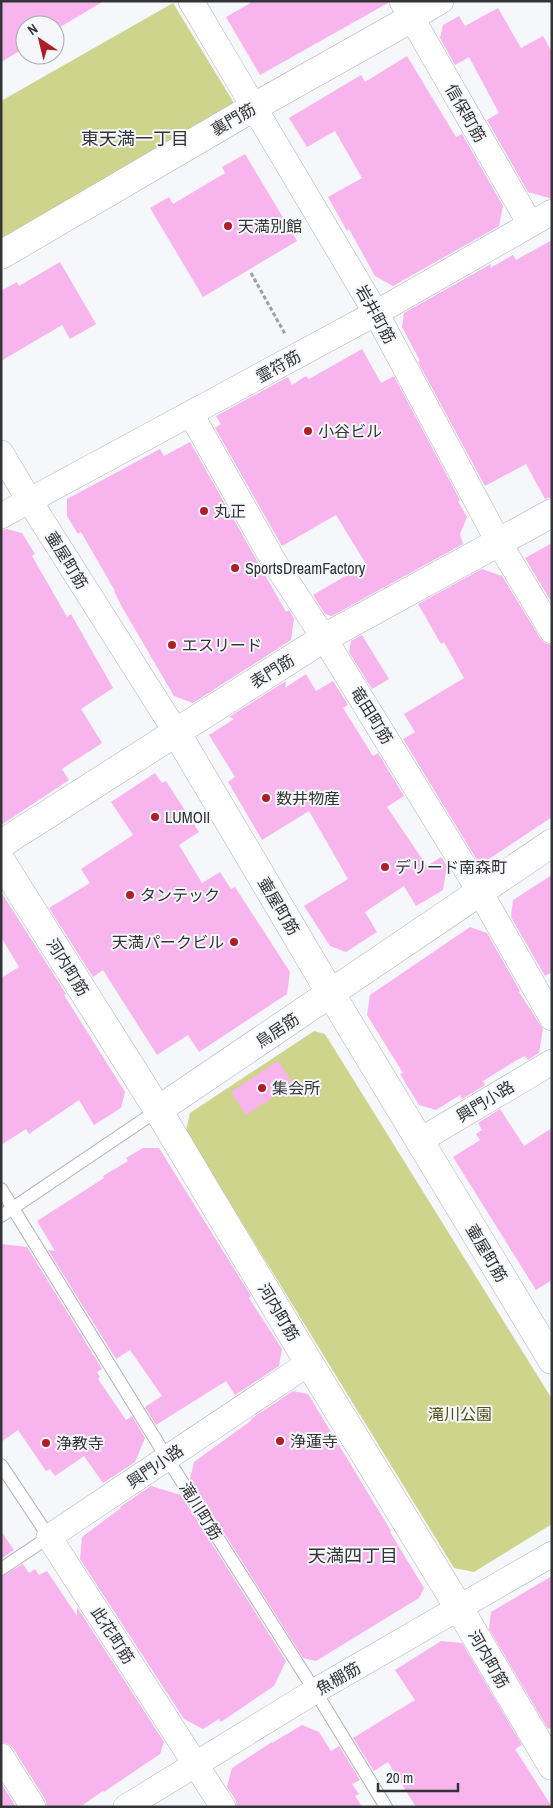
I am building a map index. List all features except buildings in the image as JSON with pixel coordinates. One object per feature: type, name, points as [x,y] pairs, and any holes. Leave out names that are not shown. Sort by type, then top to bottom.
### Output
[{"type":"street","name":"岩井町筋","points":[[191,1],[376,313],[499,543],[552,631]]},
{"type":"street","name":"裏門筋","points":[[1,255],[254,107],[407,10],[441,1]]},
{"type":"street","name":"信保町筋","points":[[407,10],[530,224]]},
{"type":"street","name":"霊符筋","points":[[1,516],[376,313],[552,212]]},
{"type":"street","name":"竜田町筋","points":[[191,414],[273,560],[324,638],[480,892],[552,1018]]},
{"type":"street","name":"壷屋町筋","points":[[1,453],[176,732],[419,1141],[552,1360]]},
{"type":"street","name":"表門筋","points":[[1,844],[324,638],[552,512]]},
{"type":"street","name":"鳥居筋","points":[[158,1110],[552,843]]},
{"type":"street","name":"河内町筋","points":[[1,861],[158,1110],[459,1608],[552,1766]]},
{"type":"street","name":"興門小路","points":[[419,1141],[552,1062]]},
{"type":"street","name":"興門小路","points":[[49,1537],[309,1362]]},
{"type":"street","name":"此花町筋","points":[[49,1537],[223,1807]]},
{"type":"street","name":"魚棚筋","points":[[126,1807],[315,1691],[552,1554]]},
{"type":"street","points":[[1,1756],[34,1807]]},
{"type":"lane","name":"鳥居筋","points":[[1,1216],[158,1110]]},
{"type":"lane","name":"滝川町筋","points":[[1,1189],[386,1807]]},
{"type":"lane","name":"此花町筋","points":[[1,1465],[49,1537]]},
{"type":"lane","name":"興門小路","points":[[1,1569],[49,1537]]},
{"type":"path","points":[[251,273],[297,356]]},
{"type":"green space","points":[[173,3],[237,108],[1,240],[1,101]]},
{"type":"green space","name":"滝川公園","points":[[314,1031],[325,1034],[552,1399],[552,1524],[474,1572],[454,1568],[186,1131],[190,1113]]},
{"type":"place","name":"天満別館","points":[[228,226]]},
{"type":"place","name":"小谷ビル","points":[[308,431]]},
{"type":"place","name":"丸正","points":[[204,511]]},
{"type":"place","name":"SportsDreamFactory","points":[[235,568]]},
{"type":"place","name":"エスリード","points":[[172,645]]},
{"type":"place","name":"数井物産","points":[[266,798]]},
{"type":"place","name":"LUMOII","points":[[155,817]]},
{"type":"place","name":"デリード南森町","points":[[385,867]]},
{"type":"place","name":"タンテック","points":[[130,895]]},
{"type":"place","name":"天満パークビル","points":[[234,942]]},
{"type":"place","name":"集会所","points":[[262,1088]]},
{"type":"place","name":"浄蓮寺","points":[[280,1441]]},
{"type":"place","name":"浄教寺","points":[[46,1443]]},
{"type":"district","name":"東天満一丁目","points":[[135,139]]},
{"type":"district","name":"天満四丁目","points":[[353,1556]]}]
